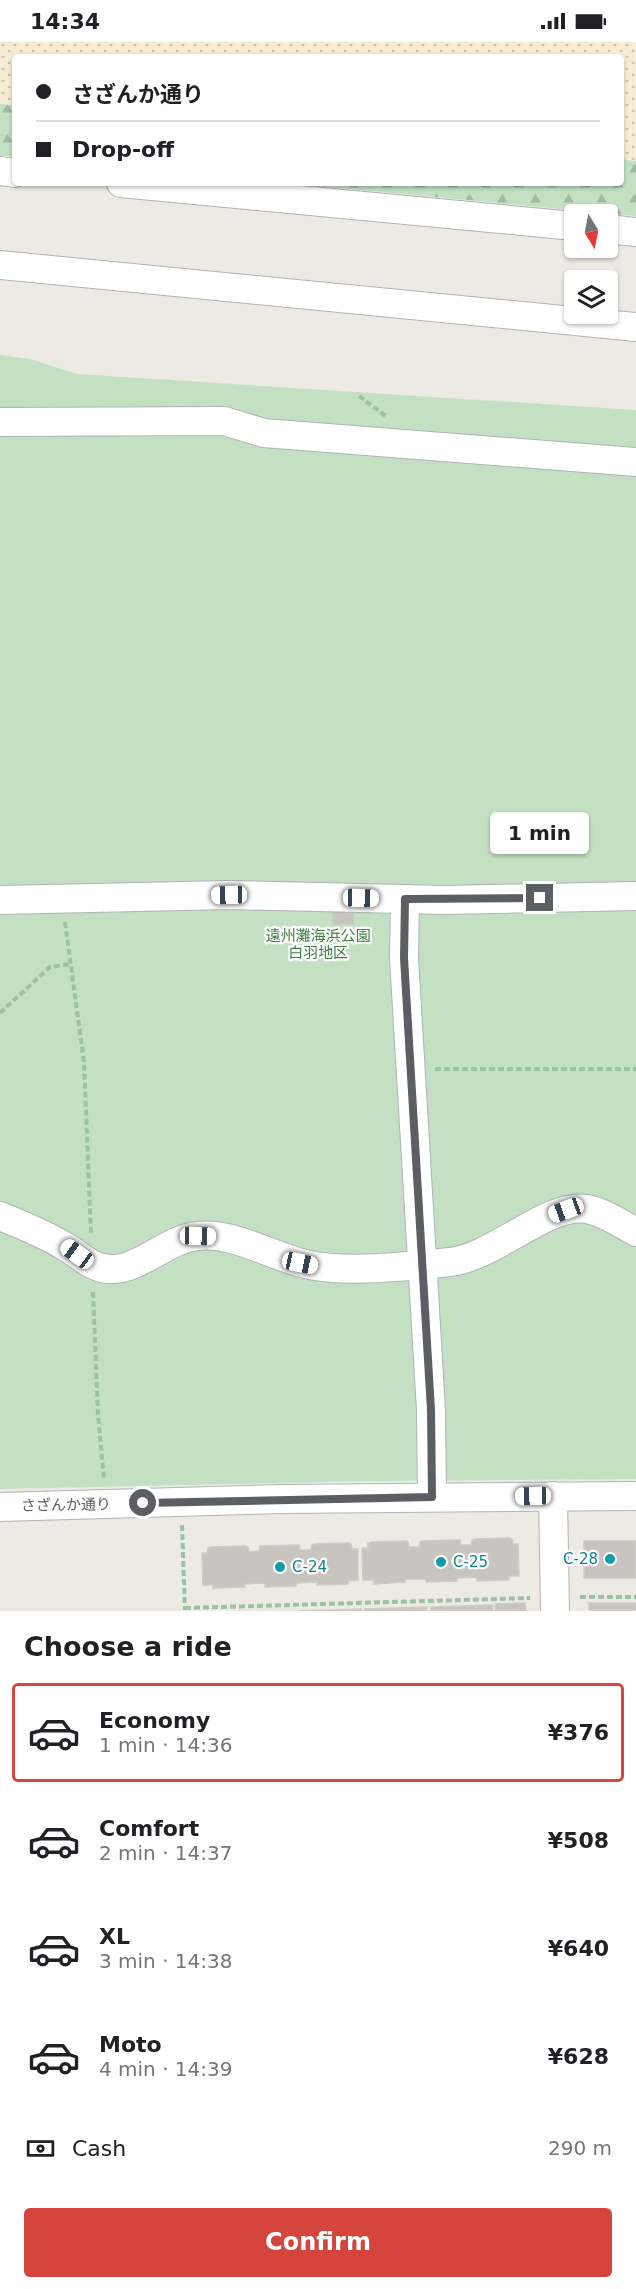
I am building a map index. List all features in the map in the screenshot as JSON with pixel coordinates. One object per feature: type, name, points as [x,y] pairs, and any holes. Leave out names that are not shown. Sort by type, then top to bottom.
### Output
[{"type":"street","points":[[153,186],[564,225]]},
{"type":"street","points":[[618,230],[636,232]]},
{"type":"street","points":[[0,265],[636,327]]},
{"type":"street","points":[[0,422],[224,421],[264,433],[636,462]]},
{"type":"street","points":[[0,900],[229,895],[405,899],[636,896]]},
{"type":"street","points":[[405,899],[404,958],[431,1410],[432,1497]]},
{"type":"street","points":[[0,1216],[59,1243],[92,1265],[106,1269],[128,1267],[180,1239],[198,1236],[216,1236],[233,1240],[312,1266],[360,1268],[450,1262],[472,1257],[555,1214],[578,1208],[601,1214],[636,1232]]},
{"type":"street","points":[[553,1496],[555,1604]]},
{"type":"street","name":"さざんか通り","points":[[0,1507],[432,1497],[636,1496]]},
{"type":"path","points":[[64,899],[65,929],[84,1062],[98,1415],[105,1504]]},
{"type":"path","points":[[0,1013],[50,967],[70,964]]},
{"type":"path","points":[[410,1071],[636,1069]]},
{"type":"path","points":[[182,1517],[185,1610],[555,1604],[636,1597]]},
{"type":"green space","points":[[0,104],[12,105],[12,157],[0,156]]},
{"type":"green space","points":[[624,159],[636,161],[636,216],[618,214],[618,204],[564,204],[564,209],[319,186],[624,186]]},
{"type":"green space","name":"遠州灘海浜公園 白羽地区","points":[[0,355],[30,359],[77,374],[636,410],[636,1479],[365,1481],[0,1489]]},
{"type":"sand","points":[[0,42],[636,42],[636,161],[624,159],[624,54],[12,54],[12,105],[0,104]]},
{"type":"building","points":[[353,907],[354,924],[333,925],[332,908]]},
{"type":"building","name":"C-25","points":[[475,1539],[512,1539],[513,1544],[518,1544],[519,1576],[508,1576],[509,1580],[477,1581],[477,1577],[457,1578],[457,1581],[426,1582],[426,1579],[405,1579],[405,1582],[374,1584],[374,1580],[363,1580],[362,1548],[368,1548],[368,1543],[371,1542],[406,1541],[409,1547],[419,1547],[420,1542],[423,1541],[460,1540],[461,1545],[471,1545],[472,1540]]},
{"type":"building","name":"C-28","points":[[584,1541],[636,1541],[636,1578],[584,1578]]},
{"type":"building","name":"C-24","points":[[349,1543],[352,1549],[358,1549],[358,1580],[348,1581],[348,1584],[317,1585],[317,1582],[296,1583],[296,1586],[265,1587],[265,1583],[244,1584],[245,1587],[213,1588],[213,1585],[203,1585],[202,1553],[207,1553],[210,1547],[245,1546],[248,1547],[249,1552],[259,1551],[260,1546],[299,1545],[300,1550],[311,1550],[314,1544]]},
{"type":"building","points":[[525,1603],[526,1611],[495,1611],[495,1604]]},
{"type":"building","points":[[589,1603],[636,1603],[636,1610],[589,1610]]},
{"type":"building","points":[[492,1605],[493,1611],[431,1611],[431,1607]]},
{"type":"building","points":[[427,1607],[427,1611],[365,1611],[365,1609]]},
{"type":"building","points":[[361,1609],[362,1611],[300,1611]]},
{"type":"place","name":"C-28","points":[[610,1559]]},
{"type":"place","name":"C-25","points":[[441,1562]]},
{"type":"place","name":"C-24","points":[[280,1567]]},
{"type":"route","points":[[143,1503],[432,1497],[431,1410],[404,958],[405,899],[540,898]]}]
